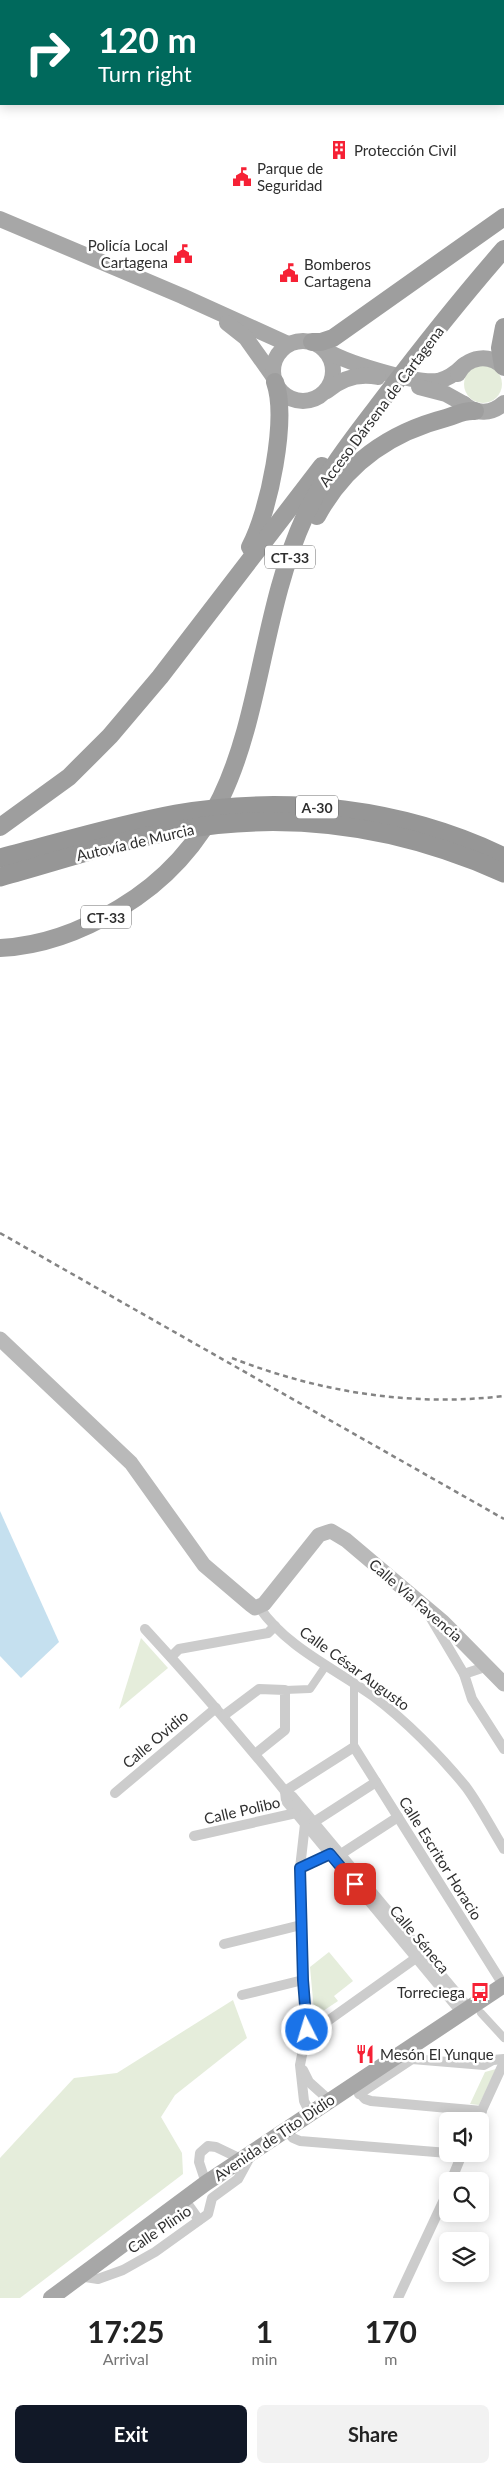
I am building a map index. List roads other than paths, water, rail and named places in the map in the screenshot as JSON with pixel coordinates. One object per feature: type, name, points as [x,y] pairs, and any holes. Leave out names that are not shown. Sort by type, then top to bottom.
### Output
[{"type":"highway","points":[[317,344],[332,338],[504,217]]},
{"type":"highway","name":"Acceso Dársena de Cartagena","points":[[0,827],[47,794],[90,756],[127,717],[386,389],[504,236]]},
{"type":"highway","name":"Acceso Dársena de Cartagena","points":[[404,365],[504,249]]},
{"type":"highway","points":[[503,367],[500,348],[504,327]]},
{"type":"highway","points":[[178,653],[241,561],[261,522],[268,499],[280,420],[279,396],[274,379]]},
{"type":"highway","name":"Acceso Dársena de Cartagena","points":[[0,948],[40,942],[78,930],[105,918],[156,883],[191,848],[213,815],[226,790],[238,759],[282,581],[306,515],[335,463],[386,389]]},
{"type":"highway","points":[[251,708],[294,568],[313,523],[342,479],[366,454],[393,436],[421,424],[464,411],[483,409]]},
{"type":"highway","name":"Autovía de Murcia","points":[[0,858],[174,814],[258,806],[324,808],[382,816],[452,834],[504,857]]},
{"type":"highway","name":"Autovía de Murcia","points":[[0,877],[164,833],[201,826],[259,821],[328,824],[384,832],[446,849],[504,873]]},
{"type":"main road","points":[[0,219],[182,296],[288,344]]},
{"type":"main road","points":[[182,296],[222,320],[246,338],[283,393],[295,400],[311,400],[345,379],[366,375],[440,392],[483,409],[504,403]]},
{"type":"main road","points":[[274,379],[275,358],[288,344],[300,340],[317,344],[333,355],[348,361],[426,380],[444,379],[472,360],[492,359],[503,367]]},
{"type":"main road","points":[[317,344],[330,358],[334,371],[331,383],[323,394]]},
{"type":"main road","points":[[464,366],[458,373],[456,384],[458,396],[483,409]]},
{"type":"main road","points":[[0,1339],[132,1463],[204,1565],[243,1600],[251,1606],[259,1607]]},
{"type":"main road","name":"Calle Vía Favencia","points":[[259,1607],[264,1604],[319,1535],[331,1531],[422,1604],[488,1666],[504,1684]]},
{"type":"main road","name":"Avenida de Tito Didio","points":[[51,2298],[206,2183],[329,2100],[356,2089],[504,1986]]},
{"type":"street","points":[[422,1604],[464,1674],[472,1699],[504,1749]]},
{"type":"street","name":"Calle César Augusto","points":[[259,1607],[275,1626],[325,1667],[354,1683],[390,1710],[450,1769],[467,1789],[504,1849]]},
{"type":"street","points":[[170,1657],[179,1649],[268,1633],[275,1626]]},
{"type":"street","name":"Calle Séneca","points":[[145,1629],[224,1716],[285,1791],[292,1796],[309,1823],[470,2011]]},
{"type":"street","points":[[464,1674],[488,1666]]},
{"type":"street","points":[[224,1716],[259,1689],[310,1689],[325,1667]]},
{"type":"street","points":[[285,1791],[354,1747],[354,1683]]},
{"type":"street","points":[[255,1754],[285,1730],[285,1690]]},
{"type":"street","name":"Calle Ovidio","points":[[115,1794],[216,1708]]},
{"type":"street","name":"Calle Escritor Horacio","points":[[354,1747],[504,1986]]},
{"type":"street","points":[[310,2113],[304,2101],[300,2065],[307,2030],[303,1980],[300,1868],[309,1823],[376,1782]]},
{"type":"street","name":"Calle Séneca","points":[[285,1791],[286,1801],[296,1813],[309,1823]]},
{"type":"street","name":"Calle Polibo","points":[[194,1836],[296,1813]]},
{"type":"street","points":[[300,1868],[336,1854],[398,1817]]},
{"type":"street","name":"Calle Séneca","points":[[336,1854],[416,1958],[470,2011]]},
{"type":"street","points":[[224,1944],[302,1925]]},
{"type":"street","points":[[307,2030],[322,2025],[416,1958]]},
{"type":"street","points":[[242,1995],[303,1980]]},
{"type":"street","points":[[470,2011],[504,2038]]},
{"type":"street","points":[[412,2059],[484,2065],[493,2060],[504,2061],[482,2111],[371,2101],[356,2089],[412,2059]]},
{"type":"street","points":[[300,2065],[309,2082],[329,2100]]},
{"type":"street","points":[[285,2130],[293,2138],[300,2141],[439,2152]]},
{"type":"street","points":[[206,2183],[199,2162],[200,2153],[208,2146],[247,2155]]},
{"type":"street","name":"Calle Plinio","points":[[79,2276],[98,2279],[123,2270],[155,2252],[208,2214],[212,2198],[238,2179],[247,2155]]},
{"type":"street","points":[[184,2199],[199,2220]]},
{"type":"street","points":[[398,2298],[439,2210]]},
{"type":"water","points":[[0,1511],[59,1642],[21,1678],[0,1656]]},
{"type":"railway","points":[[0,1233],[504,1519]]},
{"type":"railway","points":[[232,1358],[298,1380],[366,1394],[434,1399],[504,1396]]},
{"type":"place","name":"Protección Civil","points":[[339,150]]},
{"type":"place","name":"Parque de Seguridad","points":[[242,177]]},
{"type":"place","name":"Policía Local Cartagena","points":[[183,254]]},
{"type":"place","name":"Bomberos Cartagena","points":[[289,273]]},
{"type":"place","name":"Torreciega","points":[[480,1992]]},
{"type":"place","name":"Mesón El Yunque","points":[[365,2054]]}]
